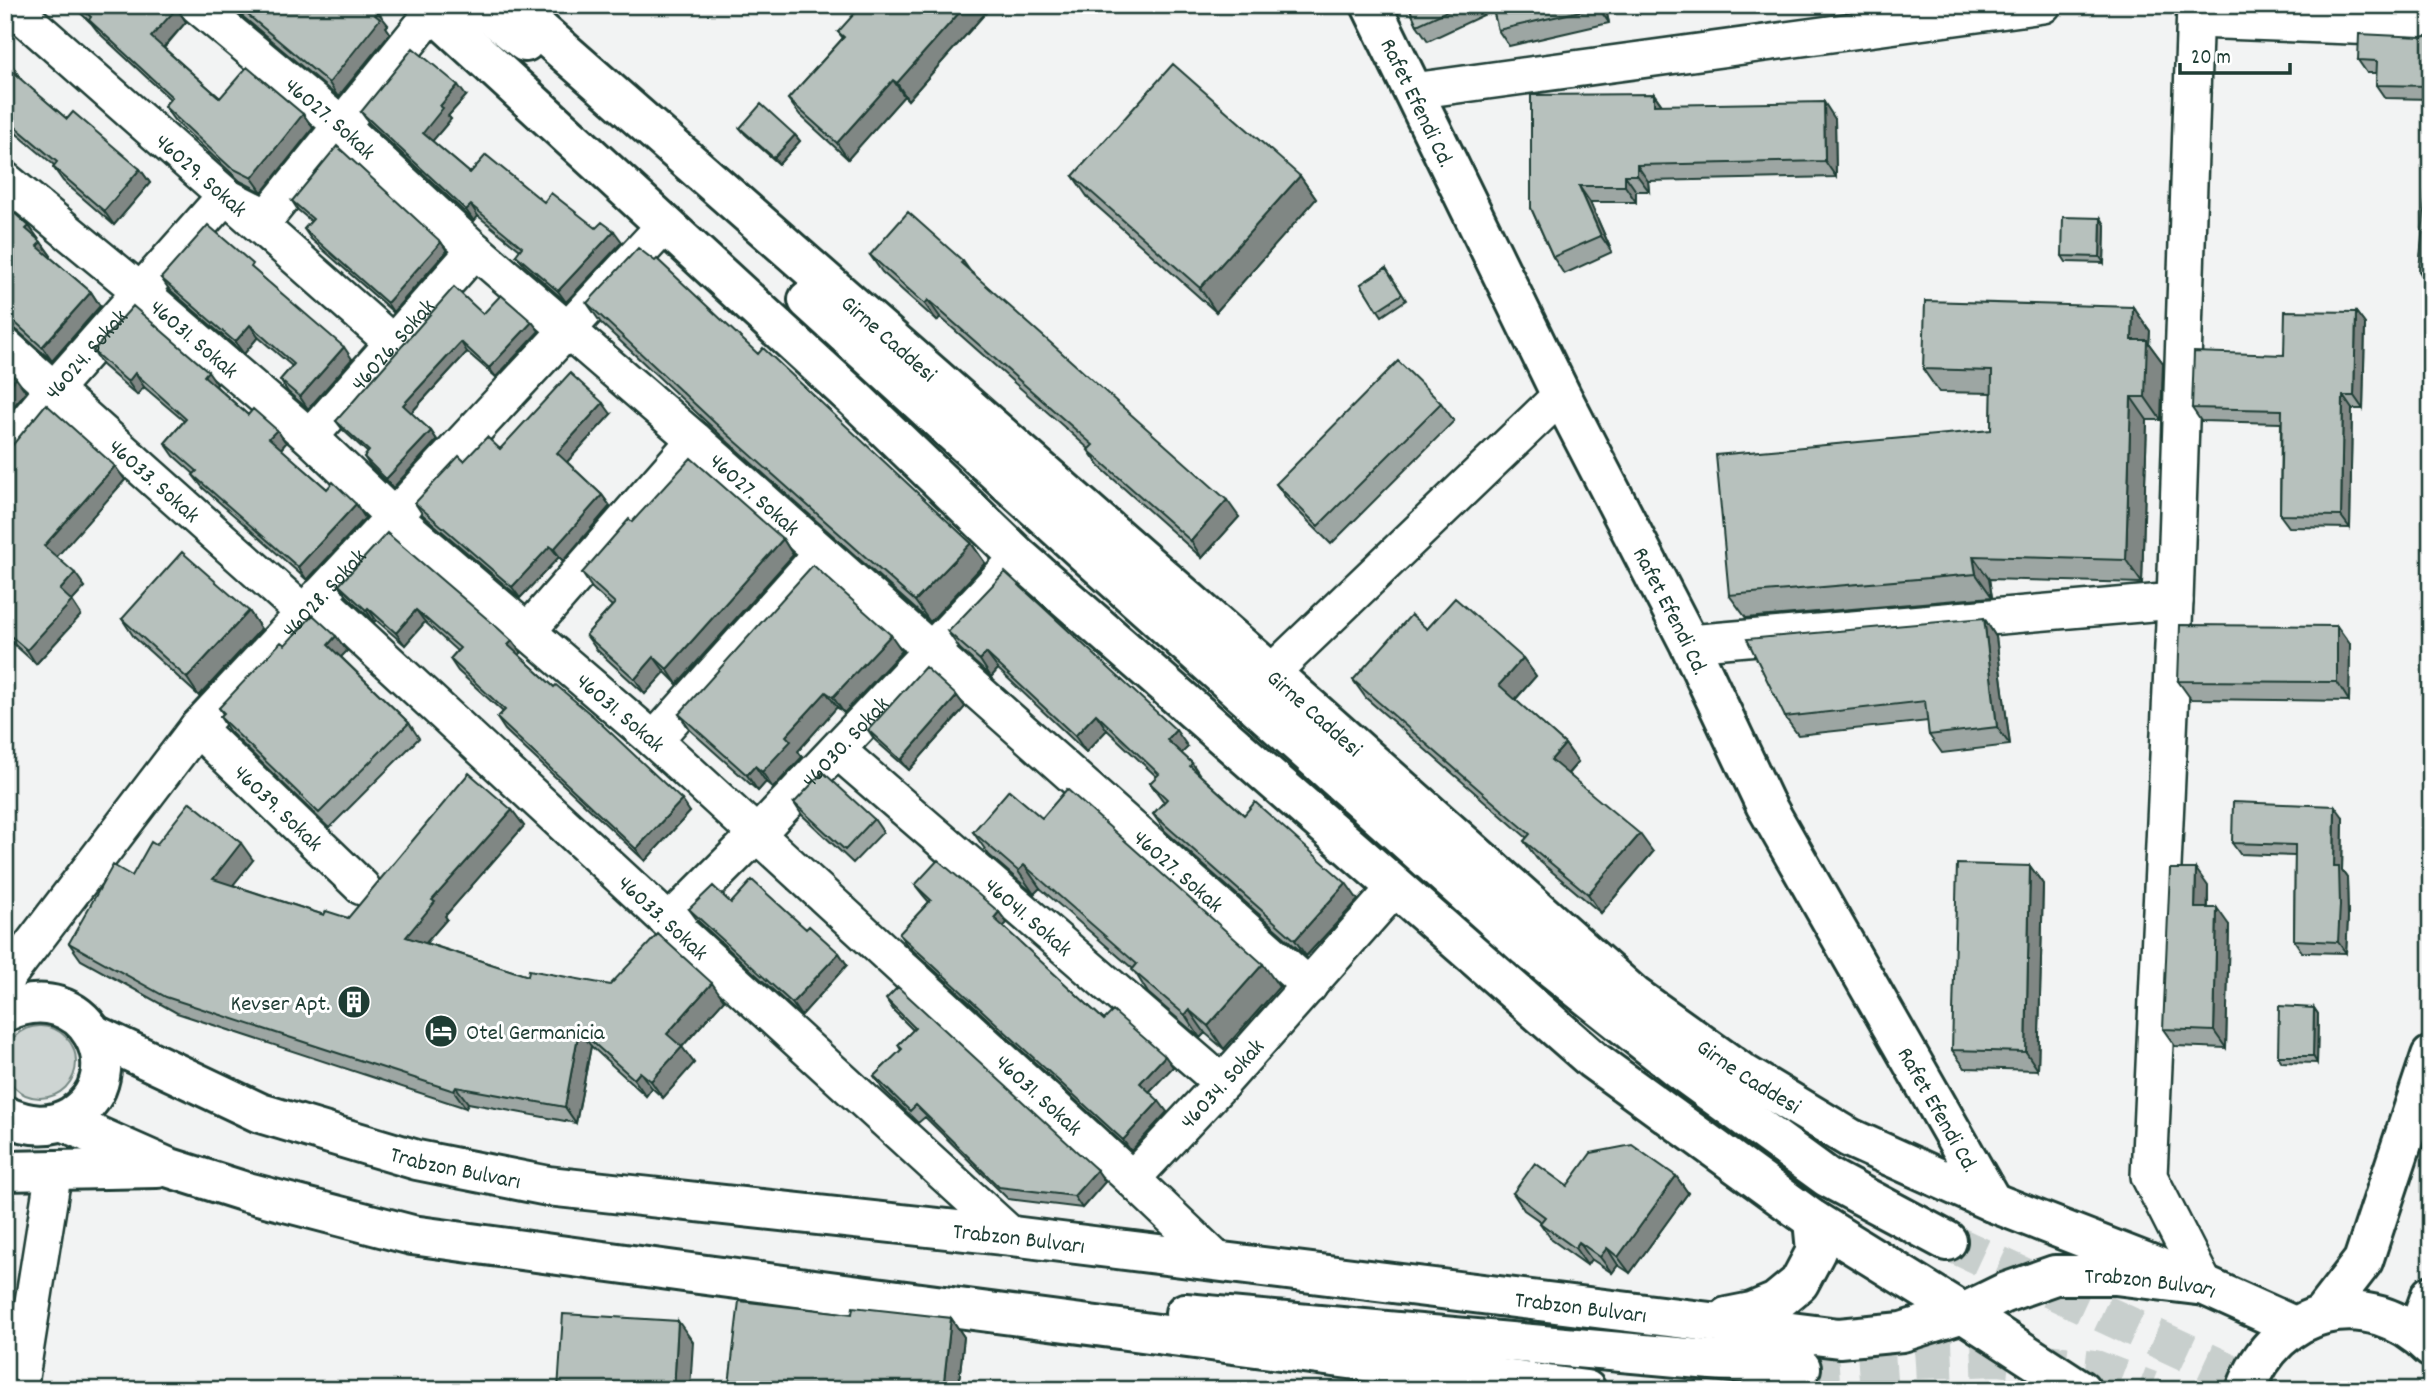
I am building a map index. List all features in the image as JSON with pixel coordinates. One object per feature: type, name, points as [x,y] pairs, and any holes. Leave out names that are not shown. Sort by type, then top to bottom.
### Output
[{"type":"main road","name":"Girne Caddesi","points":[[479,5],[521,39],[1084,552],[1527,947],[1680,1070],[1827,1177],[1947,1241]]},
{"type":"main road","name":"Girne Caddesi","points":[[511,5],[1634,996],[1742,1073],[1850,1138],[1993,1202],[2205,1286]]},
{"type":"main road","name":"Rafet Efendi Cd.","points":[[1371,5],[1561,395],[1689,643],[1765,804],[1993,1202]]},
{"type":"main road","points":[[429,9],[855,398],[1019,557],[1593,1060],[1812,1220],[2081,1390]]},
{"type":"main road","name":"Trabzon Bulvarı","points":[[5,989],[63,1007],[81,1018],[93,1034],[260,1113],[417,1160],[548,1186],[1012,1236],[1839,1338],[1902,1332],[1963,1313],[2004,1293],[2055,1275],[2115,1275],[2205,1286],[2308,1320]]},
{"type":"main road","points":[[5,1012],[21,1004],[43,1002]]},
{"type":"main road","points":[[5,1116],[23,1124],[43,1126],[63,1121],[81,1110],[93,1094],[100,1074],[100,1054],[93,1034]]},
{"type":"main road","points":[[2246,1390],[2254,1368],[2272,1344],[2308,1320],[2363,1261],[2431,1056]]},
{"type":"main road","points":[[63,1121],[167,1167],[243,1191],[412,1235],[1510,1385],[1586,1390]]},
{"type":"main road","points":[[5,1171],[167,1167]]},
{"type":"main road","points":[[1709,1321],[1752,1312],[1776,1302],[1799,1283],[1816,1251],[1812,1220]]},
{"type":"main road","points":[[691,1273],[1355,1327],[1801,1368]]},
{"type":"main road","points":[[2308,1320],[2347,1310],[2372,1313],[2396,1321],[2424,1341],[2431,1295]]},
{"type":"street","name":"46029. Sokak","points":[[10,5],[393,343]]},
{"type":"street","name":"46027. Sokak","points":[[197,5],[341,125],[475,250],[695,440],[1309,986]]},
{"type":"street","points":[[1413,91],[2043,5]]},
{"type":"street","points":[[225,196],[259,213],[271,212],[429,9]]},
{"type":"street","points":[[2205,1286],[2148,1176],[2175,601],[2195,13],[2431,29]]},
{"type":"street","name":"46031. Sokak","points":[[5,180],[140,291],[310,437],[393,516],[654,740],[1132,1178],[1219,1262]]},
{"type":"street","name":"46024. Sokak","points":[[5,448],[225,196]]},
{"type":"street","name":"46028. Sokak","points":[[5,980],[197,728],[666,224]]},
{"type":"street","name":"46026. Sokak","points":[[310,437],[475,250]]},
{"type":"street","name":"46033. Sokak","points":[[5,346],[311,605],[669,922],[1012,1236]]},
{"type":"street","points":[[1271,673],[1561,395]]},
{"type":"street","points":[[527,631],[695,440]]},
{"type":"street","points":[[654,740],[821,554]]},
{"type":"street","name":"46030. Sokak","points":[[669,922],[758,833],[1019,557]]},
{"type":"street","points":[[1689,643],[2175,601]]},
{"type":"street","name":"46039. Sokak","points":[[197,728],[362,887]]},
{"type":"street","name":"46041. Sokak","points":[[837,750],[1222,1083]]},
{"type":"street","name":"46034. Sokak","points":[[1132,1178],[1222,1083],[1395,888]]},
{"type":"street","points":[[19,1390],[54,1170]]},
{"type":"shaded area","points":[[40,1026],[60,1032],[70,1042],[76,1062],[70,1082],[60,1092],[40,1098],[20,1092],[10,1082],[4,1062],[10,1042],[20,1032]]},
{"type":"building","points":[[78,5],[174,5],[177,8],[151,37],[220,98],[247,67],[303,114],[252,178],[230,167],[164,106],[172,97],[89,20],[91,17]]},
{"type":"building","points":[[236,5],[370,5],[378,12],[375,15],[380,19],[329,83]]},
{"type":"building","points":[[862,5],[966,5],[897,83],[893,80],[837,143],[788,99],[844,37],[838,32]]},
{"type":"building","points":[[1408,5],[1460,5],[1417,25]]},
{"type":"building","points":[[1492,5],[1598,5],[1598,7],[1498,30]]},
{"type":"building","points":[[2359,34],[2421,37],[2431,35],[2431,86],[2376,85],[2377,61],[2358,60]]},
{"type":"building","points":[[413,48],[458,85],[440,106],[443,108],[423,133],[470,173],[486,155],[544,202],[551,193],[596,228],[602,222],[614,231],[558,291],[516,255],[522,247],[471,205],[466,210],[361,112]]},
{"type":"building","points":[[5,61],[13,67],[10,70],[67,119],[73,112],[140,169],[104,211],[53,167],[57,162],[5,118]]},
{"type":"building","points":[[1173,64],[1300,176],[1200,288],[1073,176]]},
{"type":"building","points":[[1654,94],[1654,105],[1824,102],[1825,161],[1637,165],[1637,175],[1625,175],[1625,186],[1579,186],[1601,236],[1553,257],[1531,208],[1531,95]]},
{"type":"building","points":[[761,104],[795,135],[774,158],[740,128]]},
{"type":"building","points":[[337,146],[441,242],[387,303],[304,229],[313,219],[292,201]]},
{"type":"building","points":[[2431,155],[2431,273],[2419,271]]},
{"type":"building","points":[[5,205],[29,226],[26,229],[41,242],[37,246],[91,292],[42,347],[5,315]]},
{"type":"building","points":[[908,212],[963,261],[961,263],[1227,500],[1191,541],[1088,450],[1093,445],[928,300],[925,304],[870,255]]},
{"type":"building","points":[[2063,217],[2101,218],[2100,257],[2062,256]]},
{"type":"building","points":[[208,225],[253,264],[251,267],[344,347],[300,397],[280,380],[294,364],[250,325],[235,342],[161,278]]},
{"type":"building","points":[[638,248],[655,261],[657,259],[758,354],[763,348],[971,543],[915,601],[715,423],[587,303]]},
{"type":"building","points":[[1386,268],[1402,294],[1377,310],[1361,284]]},
{"type":"building","points":[[454,287],[483,314],[501,295],[532,322],[489,368],[461,342],[403,405],[431,431],[386,479],[364,457],[369,451],[336,421]]},
{"type":"building","points":[[1925,301],[2133,307],[2132,340],[2147,340],[2145,397],[2131,397],[2126,560],[1973,556],[1976,574],[1729,595],[1716,455],[1991,430],[1992,371],[1923,369]]},
{"type":"building","points":[[133,306],[208,371],[204,376],[248,415],[253,409],[277,430],[269,438],[327,489],[333,482],[356,504],[298,567],[193,475],[197,471],[165,443],[186,419],[135,373],[128,382],[93,351]]},
{"type":"building","points":[[2285,311],[2356,312],[2354,396],[2343,396],[2341,516],[2280,515],[2282,410],[2192,408],[2194,352],[2284,355]]},
{"type":"building","points":[[1398,361],[1441,403],[1318,526],[1276,484]]},
{"type":"building","points":[[5,368],[16,378],[5,391]]},
{"type":"building","points":[[570,373],[603,403],[557,453],[602,495],[554,549],[550,546],[512,587],[415,503],[459,456],[464,461],[487,437],[500,449]]},
{"type":"building","points":[[46,404],[115,466],[44,546],[75,573],[60,590],[72,601],[27,650],[5,631],[5,451]]},
{"type":"building","points":[[691,458],[783,539],[667,669],[654,657],[635,679],[586,635],[615,603],[582,573],[629,519],[632,522]]},
{"type":"building","points":[[387,533],[499,629],[512,641],[508,645],[554,687],[556,685],[594,717],[682,800],[636,849],[497,718],[505,710],[450,659],[460,648],[416,610],[396,633],[339,585]]},
{"type":"building","points":[[182,552],[249,611],[187,678],[122,619]]},
{"type":"building","points":[[813,565],[891,635],[833,697],[826,692],[786,736],[791,741],[762,772],[755,766],[747,775],[679,714]]},
{"type":"building","points":[[1005,572],[1176,730],[1167,740],[1192,763],[1190,766],[1244,815],[1255,802],[1346,883],[1295,940],[1153,814],[1167,799],[1150,783],[1159,774],[1096,714],[1075,736],[986,653],[980,660],[948,632]]},
{"type":"building","points":[[1455,598],[1523,658],[1499,685],[1565,744],[1551,760],[1640,834],[1588,894],[1524,841],[1530,834],[1353,680],[1411,615],[1427,629]]},
{"type":"building","points":[[313,615],[336,636],[328,645],[409,723],[319,813],[220,717],[224,713],[219,708],[281,642],[285,645]]},
{"type":"building","points":[[1984,618],[1997,727],[1929,735],[1925,701],[1785,717],[1747,639]]},
{"type":"building","points":[[2180,625],[2337,626],[2337,682],[2178,681]]},
{"type":"building","points":[[925,667],[957,696],[901,760],[868,730]]},
{"type":"building","points":[[823,772],[874,819],[845,850],[794,803]]},
{"type":"building","points":[[469,773],[512,810],[432,900],[435,902],[406,937],[528,976],[529,970],[610,985],[658,934],[712,983],[667,1034],[682,1047],[651,1081],[640,1072],[634,1079],[579,1030],[565,1107],[456,1087],[454,1091],[166,997],[69,943],[113,865],[132,876],[151,842],[156,845],[190,802],[241,843],[213,879],[324,915],[326,911],[348,918]]},
{"type":"building","points":[[1067,789],[1263,964],[1208,1026],[1189,1010],[1185,1015],[1132,970],[1137,964],[1024,865],[1018,871],[973,832],[1009,790],[1042,818]]},
{"type":"building","points":[[2233,802],[2335,806],[2334,867],[2339,867],[2340,905],[2338,942],[2294,940],[2295,845],[2232,843]]},
{"type":"building","points":[[938,860],[999,912],[994,918],[1104,1020],[1113,1011],[1165,1056],[1140,1083],[1159,1101],[1123,1140],[899,934],[931,900],[915,885]]},
{"type":"building","points":[[1957,864],[2030,866],[2026,1052],[1952,1050]]},
{"type":"building","points":[[2170,869],[2196,869],[2195,908],[2217,908],[2214,1031],[2163,1029]]},
{"type":"building","points":[[752,880],[806,929],[809,926],[839,953],[792,1003],[689,909],[713,886],[731,903]]},
{"type":"building","points":[[898,987],[1097,1170],[1074,1196],[999,1187],[916,1105],[910,1111],[874,1076],[902,1049],[898,1045],[915,1028],[886,999]]},
{"type":"building","points":[[2279,1006],[2314,1008],[2313,1056],[2278,1056]]},
{"type":"building","points":[[1632,1145],[1676,1176],[1618,1257],[1607,1248],[1600,1257],[1579,1242],[1575,1248],[1540,1223],[1545,1217],[1513,1193],[1535,1163],[1567,1186],[1591,1153]]},
{"type":"building","points":[[739,1301],[852,1314],[853,1307],[951,1318],[943,1390],[766,1390],[729,1385]]},
{"type":"building","points":[[563,1314],[678,1321],[674,1390],[558,1390]]},
{"type":"tunnel","points":[[1947,1241],[2268,1390]]},
{"type":"tunnel","points":[[1801,1368],[1998,1357],[2095,1369],[2150,1390]]},
{"type":"place","name":"Kevser Apt.","points":[[354,1002]]},
{"type":"place","name":"Otel Germanicia","points":[[441,1031]]}]
